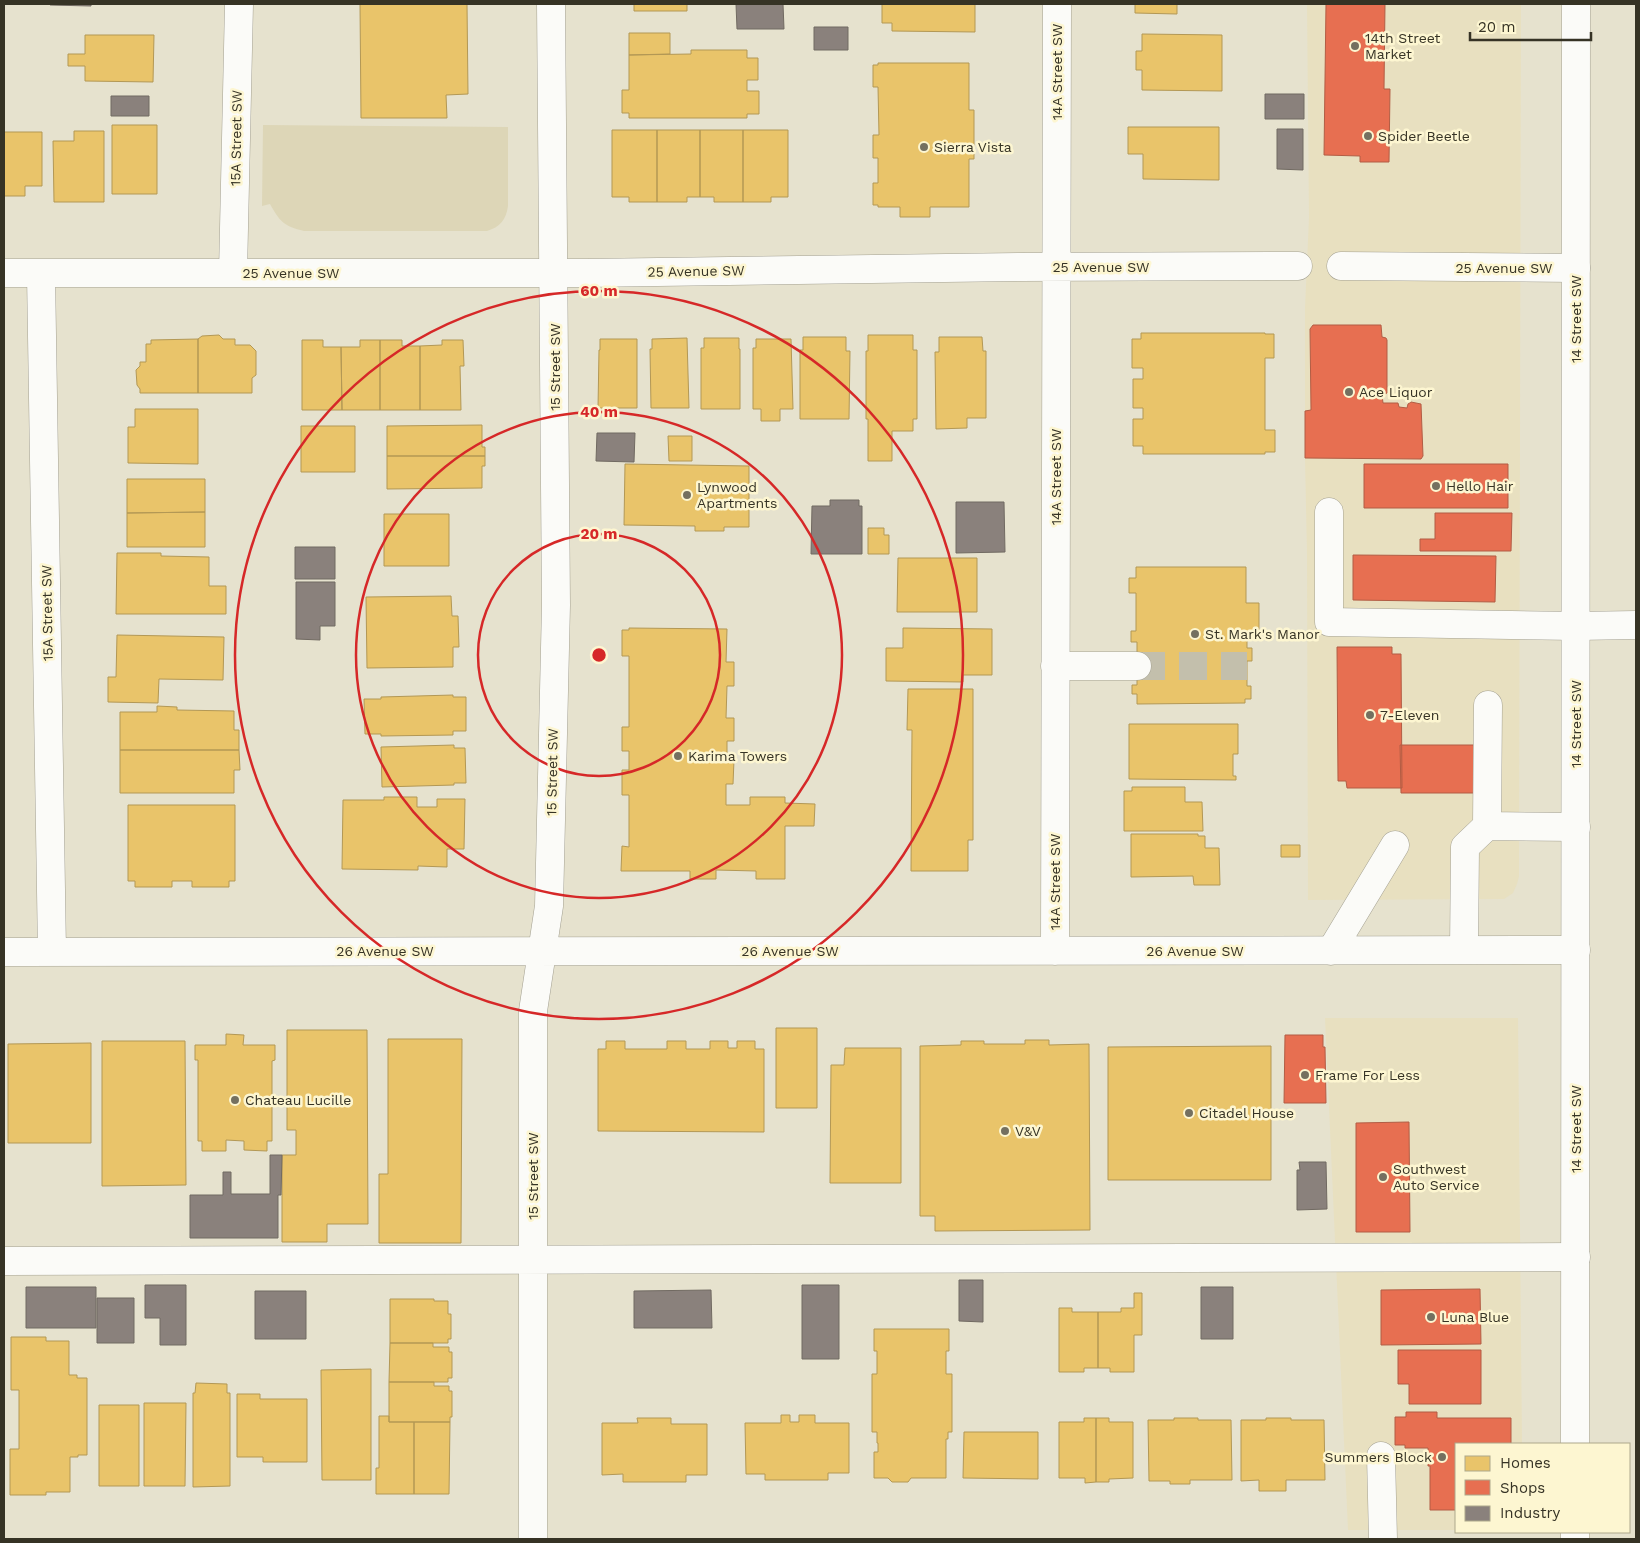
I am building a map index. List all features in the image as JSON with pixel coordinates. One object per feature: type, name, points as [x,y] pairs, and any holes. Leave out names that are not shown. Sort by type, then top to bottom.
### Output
[{"type":"street","name":"15A Street SW","points":[[233,273],[238,4]]},
{"type":"street","name":"15 Street SW","points":[[533,1539],[533,1011],[550,898],[556,605],[551,4]]},
{"type":"street","name":"14A Street SW","points":[[1055,951],[1057,4]]},
{"type":"street","name":"14 Street SW","points":[[1575,1443],[1576,4]]},
{"type":"street","name":"25 Avenue SW","points":[[4,273],[554,272],[1298,266]]},
{"type":"street","name":"25 Avenue SW","points":[[1341,266],[1576,268]]},
{"type":"street","name":"15A Street SW","points":[[41,274],[52,952]]},
{"type":"street","points":[[1328,512],[1329,622],[1576,626],[1636,625]]},
{"type":"street","points":[[1056,666],[1137,666]]},
{"type":"street","points":[[1487,826],[1488,705]]},
{"type":"street","points":[[1464,950],[1465,847],[1487,826],[1576,827]]},
{"type":"street","points":[[1331,951],[1394,845]]},
{"type":"street","name":"26 Avenue SW","points":[[4,952],[1576,950]]},
{"type":"street","points":[[4,1261],[1576,1257]]},
{"type":"street","points":[[1381,1456],[1383,1539]]},
{"type":"shaded area","points":[[1307,4],[1521,4],[1519,876],[1513,893],[1504,899],[1308,900],[1305,458],[1305,308],[1309,218]]},
{"type":"shaded area","points":[[263,125],[508,127],[508,206],[506,215],[499,225],[487,231],[304,231],[292,227],[280,219],[270,204],[262,206]]},
{"type":"shaded area","points":[[1325,1018],[1518,1018],[1522,1443],[1455,1443],[1455,1530],[1348,1530]]},
{"type":"building: Homes","points":[[360,4],[467,4],[468,94],[446,95],[447,118],[361,118]]},
{"type":"building: Homes","points":[[634,4],[687,4],[687,11],[634,11]]},
{"type":"building: Homes","points":[[882,4],[975,4],[975,32],[892,31],[892,23],[882,23]]},
{"type":"building: Homes","points":[[1135,4],[1177,4],[1177,14],[1135,13]]},
{"type":"building: Homes","points":[[629,33],[670,33],[670,54],[629,55]]},
{"type":"building: Homes","points":[[1142,34],[1222,35],[1222,91],[1142,90],[1142,70],[1136,70],[1136,51],[1142,51]]},
{"type":"building: Homes","points":[[85,35],[154,35],[153,82],[85,81],[85,66],[68,66],[68,54],[85,54]]},
{"type":"building: Homes","points":[[691,50],[747,50],[747,58],[758,58],[758,80],[747,80],[747,91],[759,91],[759,114],[747,114],[747,118],[629,118],[629,113],[622,113],[622,90],[629,90],[629,55],[691,54]]},
{"type":"building: Homes","name":"Sierra Vista","points":[[878,63],[969,63],[969,110],[974,110],[974,159],[969,159],[969,207],[930,207],[930,217],[900,217],[900,207],[878,207],[878,205],[873,205],[873,183],[878,183],[878,158],[873,158],[873,135],[879,135],[878,87],[873,87],[873,65],[878,65]]},
{"type":"building: Homes","points":[[112,125],[157,125],[157,194],[112,194]]},
{"type":"building: Homes","points":[[1128,127],[1219,127],[1219,180],[1143,179],[1143,154],[1128,154]]},
{"type":"building: Homes","points":[[612,130],[657,130],[657,202],[629,202],[629,197],[612,197]]},
{"type":"building: Homes","points":[[657,130],[700,130],[700,197],[687,197],[687,202],[657,202]]},
{"type":"building: Homes","points":[[700,130],[743,130],[743,202],[714,202],[714,197],[700,197]]},
{"type":"building: Homes","points":[[743,130],[788,130],[788,197],[771,197],[771,202],[743,202]]},
{"type":"building: Homes","points":[[74,131],[104,131],[104,202],[54,202],[53,141],[74,141]]},
{"type":"building: Homes","points":[[4,132],[42,132],[42,186],[25,186],[25,196],[4,196]]},
{"type":"building: Homes","points":[[1141,333],[1274,334],[1274,358],[1265,358],[1265,430],[1275,430],[1275,452],[1265,452],[1265,454],[1143,454],[1143,446],[1133,446],[1133,419],[1143,419],[1143,408],[1133,408],[1133,379],[1143,379],[1143,368],[1132,368],[1132,339],[1141,339]]},
{"type":"building: Homes","points":[[219,335],[223,339],[235,339],[235,345],[250,345],[256,351],[256,375],[252,378],[252,393],[198,393],[198,339],[202,336]]},
{"type":"building: Homes","points":[[868,335],[913,335],[913,350],[917,350],[917,419],[913,419],[913,431],[892,431],[892,461],[868,461],[866,351],[868,351]]},
{"type":"building: Homes","points":[[803,337],[846,337],[846,351],[850,351],[849,419],[800,419],[800,350],[803,350]]},
{"type":"building: Homes","points":[[939,337],[982,337],[983,351],[986,351],[986,418],[967,418],[967,428],[936,429],[935,352],[939,352]]},
{"type":"building: Homes","points":[[687,338],[689,408],[651,408],[650,349],[652,349],[652,339]]},
{"type":"building: Homes","points":[[704,338],[739,338],[740,409],[701,409],[701,348],[704,348]]},
{"type":"building: Homes","points":[[198,339],[198,393],[140,393],[137,385],[136,370],[140,366],[140,362],[146,362],[146,344],[151,344],[151,340]]},
{"type":"building: Homes","points":[[600,339],[637,339],[637,408],[598,408]]},
{"type":"building: Homes","points":[[756,339],[791,339],[793,409],[780,409],[780,421],[761,421],[761,409],[753,409],[753,348],[756,348]]},
{"type":"building: Homes","points":[[302,340],[323,340],[323,347],[341,347],[342,410],[302,410]]},
{"type":"building: Homes","points":[[360,340],[380,340],[380,410],[342,410],[341,347],[360,347]]},
{"type":"building: Homes","points":[[380,340],[402,340],[402,346],[420,346],[420,410],[380,410]]},
{"type":"building: Homes","points":[[442,340],[463,340],[464,366],[460,366],[461,410],[420,410],[420,346],[442,345]]},
{"type":"building: Homes","points":[[135,409],[198,409],[198,464],[128,463],[128,427],[135,427]]},
{"type":"building: Homes","points":[[482,425],[482,447],[485,447],[485,456],[387,456],[387,426]]},
{"type":"building: Homes","points":[[301,426],[355,426],[355,472],[301,472]]},
{"type":"building: Homes","points":[[668,436],[692,436],[692,461],[669,461]]},
{"type":"building: Homes","points":[[387,456],[485,456],[485,466],[482,466],[482,488],[387,489]]},
{"type":"building: Homes","name":"Lynwood Apartments","points":[[625,464],[749,466],[749,527],[724,527],[724,531],[695,531],[695,526],[624,525]]},
{"type":"building: Homes","points":[[127,479],[205,479],[205,512],[127,513]]},
{"type":"building: Homes","points":[[205,512],[205,547],[127,547],[127,513]]},
{"type":"building: Homes","points":[[384,514],[449,514],[449,566],[384,566]]},
{"type":"building: Homes","points":[[868,528],[884,528],[884,535],[889,535],[889,554],[868,554]]},
{"type":"building: Homes","points":[[117,553],[161,553],[161,556],[209,557],[209,586],[226,586],[226,614],[116,614]]},
{"type":"building: Homes","points":[[898,558],[977,558],[977,612],[897,612]]},
{"type":"building: Homes","name":"St. Mark's Manor","points":[[1136,567],[1246,567],[1246,603],[1259,603],[1259,637],[1247,637],[1247,648],[1252,648],[1252,661],[1247,661],[1247,686],[1251,686],[1251,699],[1245,699],[1245,703],[1137,704],[1137,694],[1132,694],[1132,685],[1137,685],[1137,642],[1131,642],[1131,631],[1136,631],[1136,593],[1129,593],[1129,578],[1136,578]]},
{"type":"building: Homes","points":[[451,596],[452,616],[458,616],[459,647],[453,647],[453,667],[367,668],[366,597]]},
{"type":"building: Homes","name":"Karima Towers","points":[[629,628],[727,629],[726,662],[734,662],[734,686],[727,686],[726,718],[734,718],[734,741],[727,741],[727,760],[734,760],[733,784],[726,784],[726,805],[750,805],[750,797],[785,797],[785,803],[815,804],[814,826],[785,826],[785,879],[756,879],[756,871],[716,870],[716,879],[690,879],[690,871],[621,871],[622,846],[629,847],[629,795],[622,795],[622,770],[629,770],[629,751],[622,751],[622,727],[629,727],[629,656],[622,656],[622,630],[629,630]]},
{"type":"building: Homes","points":[[903,628],[992,629],[992,675],[963,675],[963,682],[886,681],[886,648],[903,648]]},
{"type":"building: Homes","points":[[117,635],[224,637],[223,680],[159,679],[158,703],[108,702],[108,677],[116,677]]},
{"type":"building: Homes","points":[[908,689],[973,689],[973,840],[968,840],[968,871],[911,871],[912,730],[907,730]]},
{"type":"building: Homes","points":[[453,695],[453,697],[466,697],[466,731],[453,731],[453,735],[381,736],[381,734],[365,734],[364,699]]},
{"type":"building: Homes","points":[[157,706],[177,707],[177,710],[234,711],[234,730],[239,730],[239,750],[120,750],[120,712],[157,712]]},
{"type":"building: Homes","points":[[1129,724],[1238,724],[1238,754],[1233,754],[1233,776],[1236,776],[1236,780],[1129,779]]},
{"type":"building: Homes","points":[[454,745],[454,748],[465,748],[466,783],[382,787],[381,747]]},
{"type":"building: Homes","points":[[120,750],[239,750],[240,770],[234,770],[234,793],[120,793]]},
{"type":"building: Homes","points":[[1132,787],[1185,787],[1185,802],[1202,802],[1203,831],[1124,831],[1124,791],[1132,791]]},
{"type":"building: Homes","points":[[384,797],[417,797],[417,807],[437,807],[437,799],[465,799],[464,849],[447,849],[447,867],[418,866],[418,870],[342,869],[343,800],[384,800]]},
{"type":"building: Homes","points":[[128,805],[235,805],[235,881],[229,881],[229,887],[192,887],[192,881],[172,881],[172,887],[135,887],[135,881],[128,881]]},
{"type":"building: Homes","points":[[1131,834],[1198,834],[1198,836],[1205,836],[1205,848],[1219,848],[1220,885],[1194,885],[1193,876],[1131,877]]},
{"type":"building: Homes","points":[[1281,845],[1300,845],[1300,857],[1281,857]]},
{"type":"building: Homes","points":[[776,1028],[817,1028],[817,1108],[776,1108]]},
{"type":"building: Homes","points":[[287,1030],[367,1030],[368,1224],[327,1224],[327,1242],[282,1242],[282,1155],[296,1155],[296,1130],[287,1130]]},
{"type":"building: Homes","name":"Chateau Lucille","points":[[226,1034],[244,1035],[243,1045],[275,1045],[275,1060],[272,1061],[272,1141],[267,1141],[267,1151],[244,1150],[244,1141],[226,1140],[226,1151],[202,1151],[202,1141],[198,1141],[198,1060],[195,1060],[195,1045],[226,1045]]},
{"type":"building: Homes","points":[[388,1039],[462,1039],[461,1243],[379,1243],[379,1174],[388,1174]]},
{"type":"building: Homes","name":"V&V","points":[[1025,1040],[1049,1040],[1049,1045],[1089,1044],[1090,1230],[935,1231],[935,1216],[920,1216],[920,1046],[961,1045],[961,1041],[984,1041],[984,1044],[1025,1044]]},
{"type":"building: Homes","points":[[102,1041],[185,1041],[186,1185],[102,1186]]},
{"type":"building: Homes","points":[[606,1041],[625,1041],[625,1049],[667,1049],[667,1041],[686,1041],[686,1049],[710,1049],[710,1041],[728,1041],[728,1048],[737,1048],[737,1041],[755,1041],[755,1049],[764,1049],[764,1132],[598,1131],[598,1049],[606,1049]]},
{"type":"building: Homes","points":[[91,1043],[91,1143],[8,1143],[8,1044]]},
{"type":"building: Homes","name":"Citadel House","points":[[1271,1046],[1271,1180],[1108,1180],[1108,1047]]},
{"type":"building: Homes","points":[[845,1048],[901,1048],[901,1183],[830,1183],[831,1065],[844,1065]]},
{"type":"building: Homes","points":[[1134,1293],[1142,1293],[1142,1335],[1134,1335],[1134,1372],[1110,1372],[1110,1368],[1098,1368],[1098,1312],[1121,1312],[1121,1308],[1134,1308]]},
{"type":"building: Homes","points":[[390,1299],[434,1299],[434,1301],[448,1301],[448,1314],[451,1314],[451,1339],[448,1339],[448,1343],[390,1343]]},
{"type":"building: Homes","points":[[1059,1308],[1072,1308],[1072,1312],[1098,1312],[1098,1368],[1084,1368],[1084,1372],[1059,1372]]},
{"type":"building: Homes","points":[[874,1329],[949,1329],[949,1351],[946,1351],[946,1374],[952,1374],[952,1432],[948,1432],[948,1439],[946,1439],[946,1478],[911,1478],[908,1482],[892,1482],[888,1478],[874,1478],[874,1452],[878,1452],[878,1443],[877,1432],[872,1432],[872,1374],[877,1374],[877,1351],[874,1351]]},
{"type":"building: Homes","points":[[11,1337],[46,1337],[46,1341],[69,1341],[69,1375],[77,1375],[77,1378],[87,1378],[87,1455],[70,1457],[70,1492],[46,1492],[46,1495],[10,1495],[10,1449],[19,1449],[19,1390],[11,1390]]},
{"type":"building: Homes","points":[[390,1343],[433,1343],[433,1347],[449,1347],[449,1352],[452,1352],[452,1378],[448,1378],[448,1382],[389,1382]]},
{"type":"building: Homes","points":[[371,1369],[371,1480],[322,1480],[321,1370]]},
{"type":"building: Homes","points":[[389,1382],[434,1382],[434,1386],[449,1386],[449,1391],[452,1391],[452,1417],[450,1417],[450,1422],[389,1422]]},
{"type":"building: Homes","points":[[196,1383],[227,1384],[227,1393],[230,1393],[230,1486],[193,1487],[193,1393],[195,1393]]},
{"type":"building: Homes","points":[[237,1394],[260,1394],[260,1399],[307,1399],[307,1462],[263,1462],[263,1457],[237,1457]]},
{"type":"building: Homes","points":[[144,1403],[186,1403],[185,1486],[144,1486]]},
{"type":"building: Homes","points":[[99,1405],[139,1405],[139,1486],[99,1486]]},
{"type":"building: Homes","points":[[781,1415],[790,1415],[790,1422],[799,1422],[799,1415],[815,1415],[815,1423],[849,1423],[849,1473],[828,1473],[828,1480],[765,1480],[765,1474],[746,1474],[745,1423],[781,1423]]},
{"type":"building: Homes","points":[[379,1416],[389,1416],[389,1422],[414,1422],[414,1494],[376,1494],[376,1468],[379,1468]]},
{"type":"building: Homes","points":[[637,1418],[671,1418],[671,1424],[707,1424],[707,1475],[686,1475],[686,1482],[623,1482],[623,1474],[602,1475],[602,1423],[638,1423]]},
{"type":"building: Homes","points":[[1084,1418],[1096,1418],[1096,1482],[1085,1483],[1085,1478],[1059,1478],[1059,1422],[1084,1422]]},
{"type":"building: Homes","points":[[1096,1418],[1109,1418],[1109,1422],[1133,1422],[1133,1478],[1109,1479],[1109,1482],[1096,1482]]},
{"type":"building: Homes","points":[[1174,1418],[1231,1420],[1232,1480],[1190,1480],[1190,1484],[1170,1484],[1170,1481],[1149,1481],[1148,1420],[1174,1420]]},
{"type":"building: Homes","points":[[1266,1418],[1324,1420],[1325,1480],[1286,1480],[1286,1491],[1259,1491],[1259,1480],[1241,1481],[1241,1420],[1266,1420]]},
{"type":"building: Homes","points":[[414,1422],[450,1422],[449,1494],[414,1494]]},
{"type":"building: Homes","points":[[964,1432],[1038,1432],[1038,1479],[963,1478]]},
{"type":"building: Shops","name":"14th Street Market","points":[[1326,4],[1385,4],[1384,89],[1390,89],[1389,162],[1360,162],[1360,156],[1324,155]]},
{"type":"building: Shops","name":"Ace Liquor","points":[[1313,325],[1381,325],[1382,337],[1387,340],[1387,393],[1382,395],[1383,403],[1398,403],[1399,407],[1407,408],[1411,402],[1421,404],[1423,456],[1421,459],[1305,458],[1305,411],[1311,410],[1310,329]]},
{"type":"building: Shops","name":"Hello Hair","points":[[1364,464],[1508,464],[1508,508],[1364,508]]},
{"type":"building: Shops","points":[[1435,513],[1512,513],[1511,551],[1420,551],[1420,539],[1435,539]]},
{"type":"building: Shops","points":[[1353,555],[1496,556],[1495,602],[1353,600]]},
{"type":"building: Shops","name":"7-Eleven","points":[[1337,647],[1392,647],[1392,654],[1401,654],[1402,788],[1347,788],[1346,781],[1338,781]]},
{"type":"building: Shops","points":[[1400,745],[1481,745],[1482,793],[1401,793]]},
{"type":"building: Shops","name":"Frame For Less","points":[[1285,1035],[1323,1035],[1326,1103],[1284,1103]]},
{"type":"building: Shops","name":"Southwest Auto Service","points":[[1409,1122],[1410,1232],[1356,1232],[1356,1123]]},
{"type":"building: Shops","name":"Luna Blue","points":[[1480,1289],[1481,1344],[1381,1345],[1381,1290]]},
{"type":"building: Shops","points":[[1398,1350],[1481,1350],[1481,1404],[1409,1404],[1409,1384],[1398,1384]]},
{"type":"building: Shops","name":"Summers Block","points":[[1406,1412],[1437,1412],[1437,1418],[1511,1418],[1511,1443],[1455,1443],[1455,1510],[1430,1510],[1428,1448],[1405,1448],[1405,1445],[1395,1445],[1395,1417],[1406,1417]]},
{"type":"building: Industry","points":[[91,4],[91,6],[50,5]]},
{"type":"building: Industry","points":[[736,4],[783,4],[784,29],[737,29]]},
{"type":"building: Industry","points":[[814,27],[848,27],[848,50],[814,50]]},
{"type":"building: Industry","points":[[1265,94],[1304,94],[1304,119],[1265,119]]},
{"type":"building: Industry","points":[[111,96],[149,96],[149,116],[111,116]]},
{"type":"building: Industry","points":[[1277,129],[1303,129],[1303,170],[1277,169]]},
{"type":"building: Industry","points":[[597,433],[635,433],[634,462],[596,461]]},
{"type":"building: Industry","points":[[830,500],[859,500],[859,506],[862,506],[862,554],[811,554],[812,506],[830,506]]},
{"type":"building: Industry","points":[[956,502],[1004,502],[1005,552],[956,553]]},
{"type":"building: Industry","points":[[295,547],[335,547],[335,579],[295,579]]},
{"type":"building: Industry","points":[[296,582],[335,582],[335,626],[320,626],[320,640],[296,639]]},
{"type":"building: Industry","points":[[270,1155],[282,1155],[281,1195],[278,1195],[278,1238],[190,1238],[190,1195],[223,1195],[223,1172],[231,1172],[231,1194],[270,1194]]},
{"type":"building: Industry","points":[[1299,1162],[1326,1162],[1327,1209],[1297,1210],[1297,1170],[1300,1170]]},
{"type":"building: Industry","points":[[959,1280],[983,1280],[983,1322],[959,1321]]},
{"type":"building: Industry","points":[[145,1285],[186,1285],[186,1345],[160,1345],[160,1318],[145,1318]]},
{"type":"building: Industry","points":[[802,1285],[839,1285],[839,1359],[802,1359]]},
{"type":"building: Industry","points":[[26,1287],[96,1287],[96,1328],[26,1328]]},
{"type":"building: Industry","points":[[1201,1287],[1233,1287],[1233,1339],[1201,1339]]},
{"type":"building: Industry","points":[[711,1290],[712,1328],[634,1328],[634,1291]]},
{"type":"building: Industry","points":[[255,1291],[306,1291],[306,1339],[255,1339]]},
{"type":"building: Industry","points":[[97,1298],[134,1298],[134,1343],[97,1343]]},
{"type":"tunnel","points":[[1137,666],[1247,666]]},
{"type":"place","name":"14th Street Market","points":[[1355,46]]},
{"type":"place","name":"Spider Beetle","points":[[1368,136]]},
{"type":"place","name":"Sierra Vista","points":[[924,147]]},
{"type":"place","name":"Ace Liquor","points":[[1349,392]]},
{"type":"place","name":"Hello Hair","points":[[1436,486]]},
{"type":"place","name":"Lynwood Apartments","points":[[687,495]]},
{"type":"place","name":"St. Mark's Manor","points":[[1195,634]]},
{"type":"place","name":"7-Eleven","points":[[1370,715]]},
{"type":"place","name":"Karima Towers","points":[[678,756]]},
{"type":"place","name":"Frame For Less","points":[[1305,1075]]},
{"type":"place","name":"Chateau Lucille","points":[[235,1100]]},
{"type":"place","name":"Citadel House","points":[[1189,1113]]},
{"type":"place","name":"V&V","points":[[1005,1131]]},
{"type":"place","name":"Southwest Auto Service","points":[[1383,1177]]},
{"type":"place","name":"Luna Blue","points":[[1431,1317]]},
{"type":"place","name":"Summers Block","points":[[1442,1457]]}]
